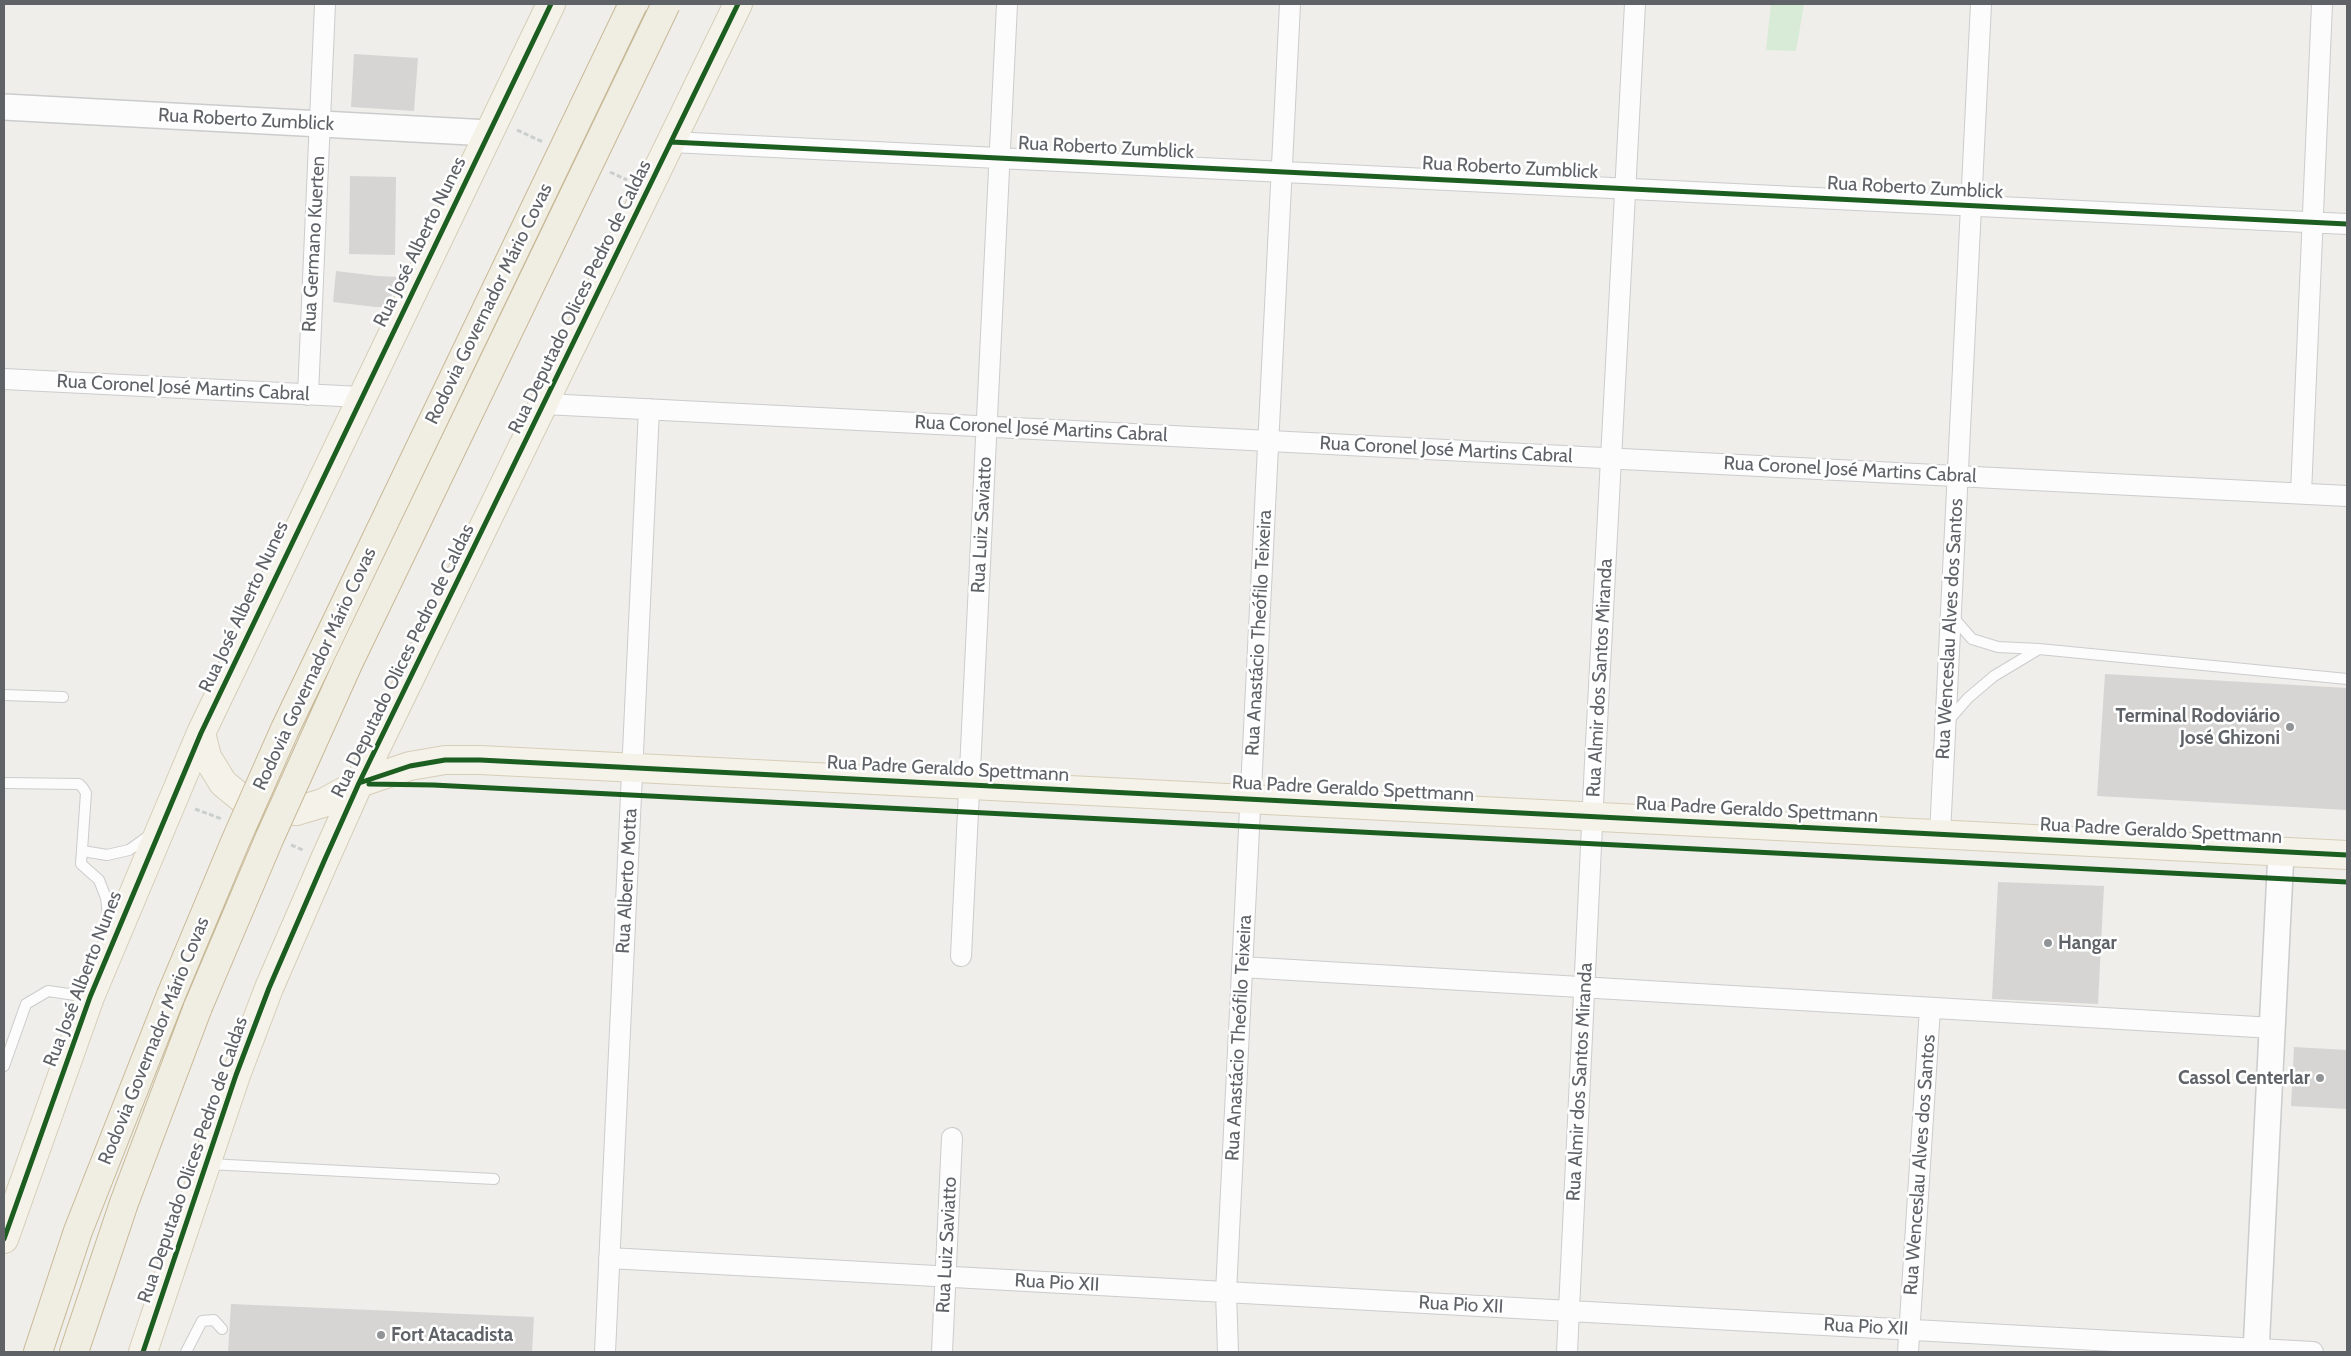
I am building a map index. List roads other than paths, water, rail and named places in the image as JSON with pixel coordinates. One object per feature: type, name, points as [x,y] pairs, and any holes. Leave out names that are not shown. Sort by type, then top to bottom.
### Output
[{"type":"highway","name":"Rodovia Governador Mário Covas","points":[[38,1352],[78,1231],[171,995],[238,834],[289,720],[633,4]]},
{"type":"highway","name":"Rodovia Governador Mário Covas","points":[[74,1352],[124,1203],[198,1007],[270,837],[348,664],[666,4]]},
{"type":"main road","name":"Rua José Alberto Nunes","points":[[4,1239],[111,943],[201,733],[551,4]]},
{"type":"main road","name":"Rua Deputado Olices Pedro de Caldas","points":[[143,1352],[205,1164],[269,988],[360,783],[738,4]]},
{"type":"main road","name":"Rua Padre Geraldo Spettmann","points":[[201,733],[207,757],[223,783],[240,797],[266,809],[296,811],[322,803],[360,783],[410,766],[445,760],[632,767],[2347,855]]},
{"type":"street","name":"Rua Germano Kuerten","points":[[308,395],[325,4]]},
{"type":"street","name":"Rua Luiz Saviatto","points":[[961,956],[1008,4]]},
{"type":"street","name":"Rua Anastácio Theófilo Teixeira","points":[[1228,1352],[1226,1292],[1290,4]]},
{"type":"street","name":"Rua Almir dos Santos Miranda","points":[[1567,1352],[1592,817],[1635,4]]},
{"type":"street","name":"Rua Wenceslau Alves dos Santos","points":[[1940,834],[1981,4]]},
{"type":"street","points":[[2301,493],[2322,4]]},
{"type":"street","name":"Rua Roberto Zumblick","points":[[4,107],[489,133]]},
{"type":"street","name":"Rua Roberto Zumblick","points":[[671,142],[2347,224]]},
{"type":"street","name":"Rua Coronel José Martins Cabral","points":[[4,379],[361,397]]},
{"type":"street","name":"Rua Coronel José Martins Cabral","points":[[545,404],[2347,496]]},
{"type":"street","name":"Rua Alberto Motta","points":[[605,1352],[649,409]]},
{"type":"street","points":[[2257,1351],[2281,852]]},
{"type":"street","points":[[1242,967],[2273,1028]]},
{"type":"street","name":"Rua Wenceslau Alves dos Santos","points":[[1908,1352],[1930,1008]]},
{"type":"street","name":"Rua Luiz Saviatto","points":[[942,1352],[952,1138]]},
{"type":"street","name":"Rua Pio XII","points":[[609,1258],[2257,1351],[2313,1352]]},
{"type":"lane","points":[[1951,615],[1972,640],[1998,647],[2039,649],[2347,679]]},
{"type":"lane","points":[[1946,724],[1968,698],[1994,676],[2039,649]]},
{"type":"lane","points":[[4,695],[63,697]]},
{"type":"lane","points":[[4,783],[79,784],[86,793],[83,851],[80,864],[98,880],[106,898],[111,943]]},
{"type":"lane","points":[[83,851],[107,855],[129,850],[159,829]]},
{"type":"lane","points":[[4,1066],[26,1004],[48,991],[90,997]]},
{"type":"lane","points":[[205,1164],[494,1179]]},
{"type":"lane","points":[[186,1352],[202,1321],[214,1320],[222,1329]]},
{"type":"place","name":"Terminal Rodoviário José Ghizoni","points":[[2290,727]]},
{"type":"place","name":"Hangar","points":[[2048,943]]},
{"type":"place","name":"Cassol Centerlar","points":[[2320,1078]]},
{"type":"place","name":"Fort Atacadista","points":[[381,1335]]}]
